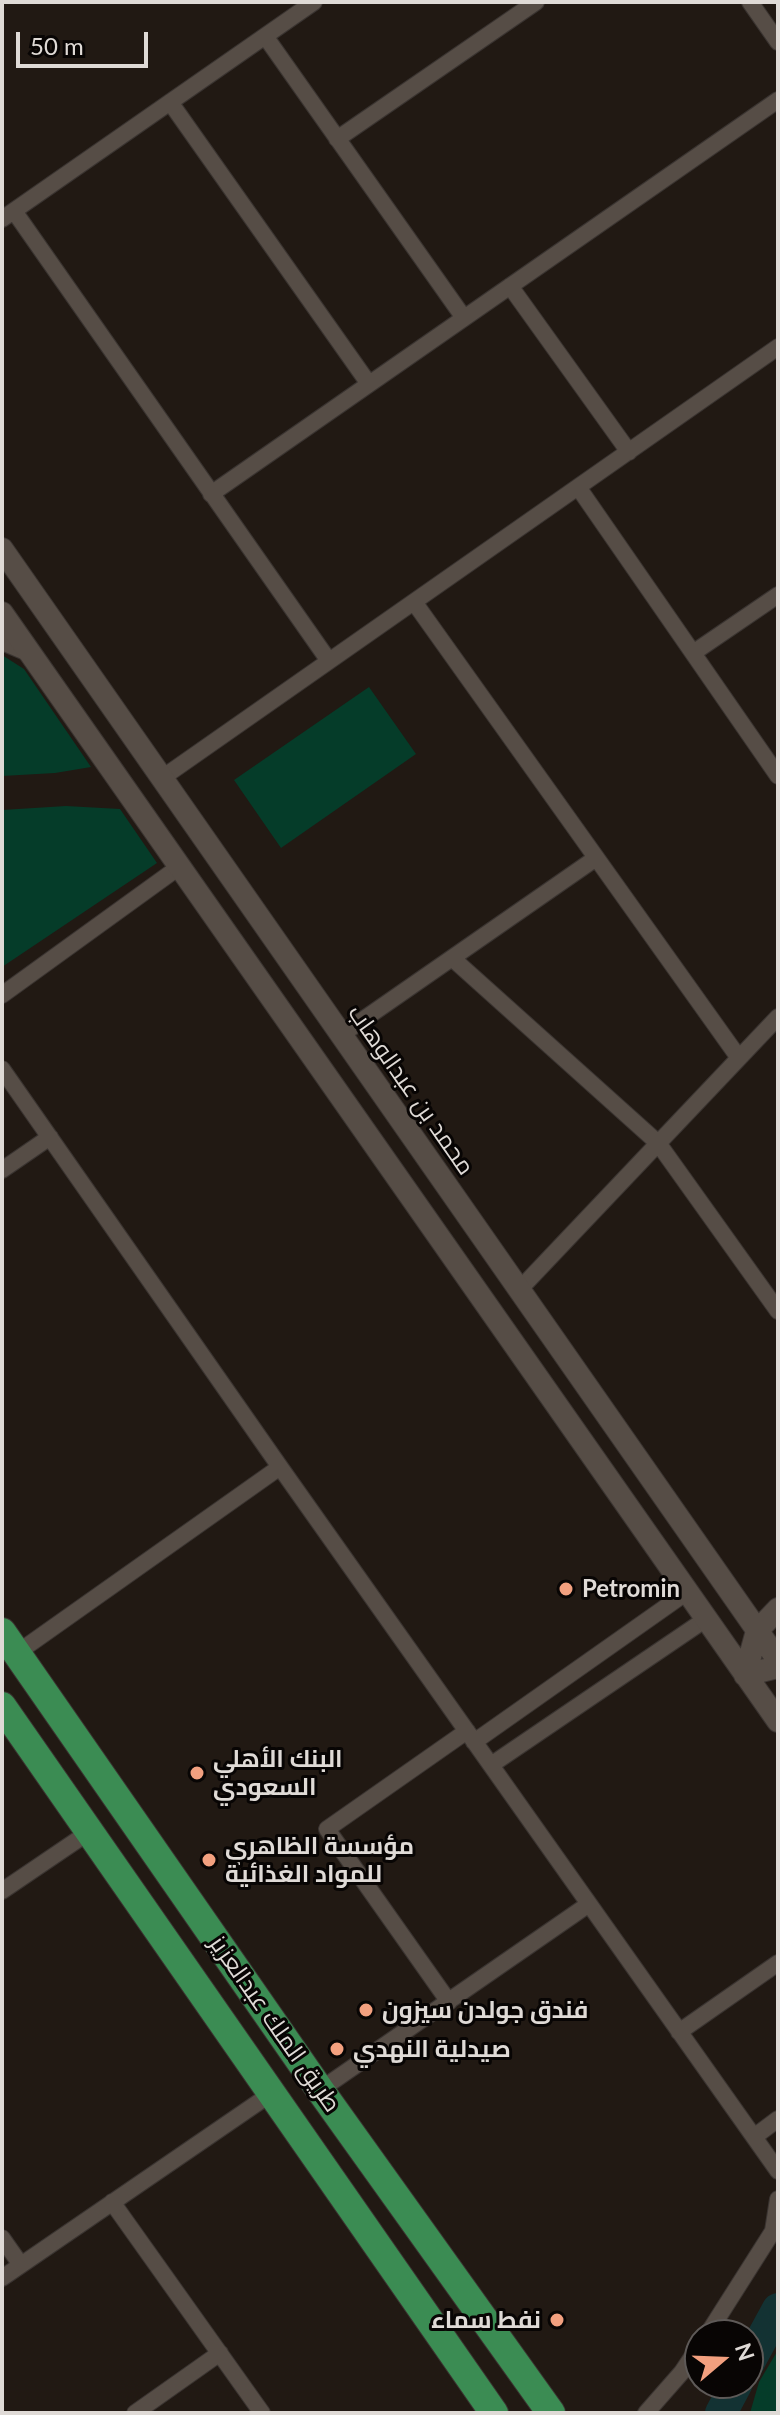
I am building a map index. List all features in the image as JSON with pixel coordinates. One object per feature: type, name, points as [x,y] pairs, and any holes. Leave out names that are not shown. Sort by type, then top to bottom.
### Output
[{"type":"highway","name":"طريق الملك عبدالعزيز","points":[[9,1643],[320,2090],[551,2413]]},
{"type":"highway","name":"طريق الملك عبدالعزيز","points":[[2,1706],[494,2413]]},
{"type":"street","points":[[337,139],[536,2]]},
{"type":"street","points":[[750,2],[778,42]]},
{"type":"street","points":[[304,5],[265,36],[8,215],[329,661]]},
{"type":"street","points":[[265,36],[464,318]]},
{"type":"street","points":[[211,494],[778,100]]},
{"type":"street","points":[[170,102],[369,384]]},
{"type":"street","points":[[510,286],[629,452]]},
{"type":"street","points":[[162,778],[778,347]]},
{"type":"street","points":[[578,487],[778,776]]},
{"type":"street","name":"محمد بن عبدالوهاب","points":[[2,549],[778,1660]]},
{"type":"street","points":[[693,653],[778,595]]},
{"type":"street","points":[[414,602],[739,1058]]},
{"type":"street","points":[[2,613],[778,1721]]},
{"type":"street","points":[[2,642],[31,655]]},
{"type":"street","points":[[341,1035],[596,858]]},
{"type":"street","points":[[2,995],[179,867]]},
{"type":"street","points":[[452,958],[658,1143],[778,1311]]},
{"type":"street","points":[[519,1290],[778,1017]]},
{"type":"street","points":[[2,1069],[778,2171]]},
{"type":"street","points":[[2,1170],[50,1137]]},
{"type":"street","points":[[9,1643],[280,1467]]},
{"type":"street","points":[[449,2002],[327,1829],[687,1592]]},
{"type":"street","points":[[745,1675],[757,1631],[778,1609]]},
{"type":"street","points":[[491,1765],[706,1619]]},
{"type":"street","points":[[745,1675],[778,1667]]},
{"type":"street","points":[[2,1891],[89,1832]]},
{"type":"street","points":[[320,2090],[589,1904]]},
{"type":"street","points":[[679,2032],[778,1963]]},
{"type":"street","points":[[2,2278],[272,2093]]},
{"type":"street","points":[[754,2137],[778,2119]]},
{"type":"street","points":[[717,2319],[773,2231],[778,2199]]},
{"type":"street","points":[[112,2202],[262,2413]]},
{"type":"street","points":[[2,2238],[21,2265]]},
{"type":"street","points":[[135,2413],[220,2353]]},
{"type":"street","points":[[646,2413],[684,2369]]},
{"type":"green space","points":[[2,655],[24,669],[91,767],[2,776]]},
{"type":"green space","points":[[369,687],[416,754],[281,848],[234,780]]},
{"type":"green space","points":[[66,806],[120,809],[157,863],[2,967],[2,810]]},
{"type":"green space","points":[[778,2350],[778,2413],[750,2413],[754,2399],[764,2399],[764,2374]]},
{"type":"waterway","points":[[764,2335],[778,2309]]},
{"type":"waterway","points":[[721,2413],[728,2399]]},
{"type":"place","name":"Petromin","points":[[566,1589]]},
{"type":"place","name":"البنك الأهلي السعودي","points":[[197,1773]]},
{"type":"place","name":"مؤسسة الظاهري للمواد الغذائية","points":[[209,1860]]},
{"type":"place","name":"فندق جولدن سيزون","points":[[366,2010]]},
{"type":"place","name":"صيدلية النهدي","points":[[337,2049]]},
{"type":"place","name":"نفط سماء","points":[[557,2320]]}]
